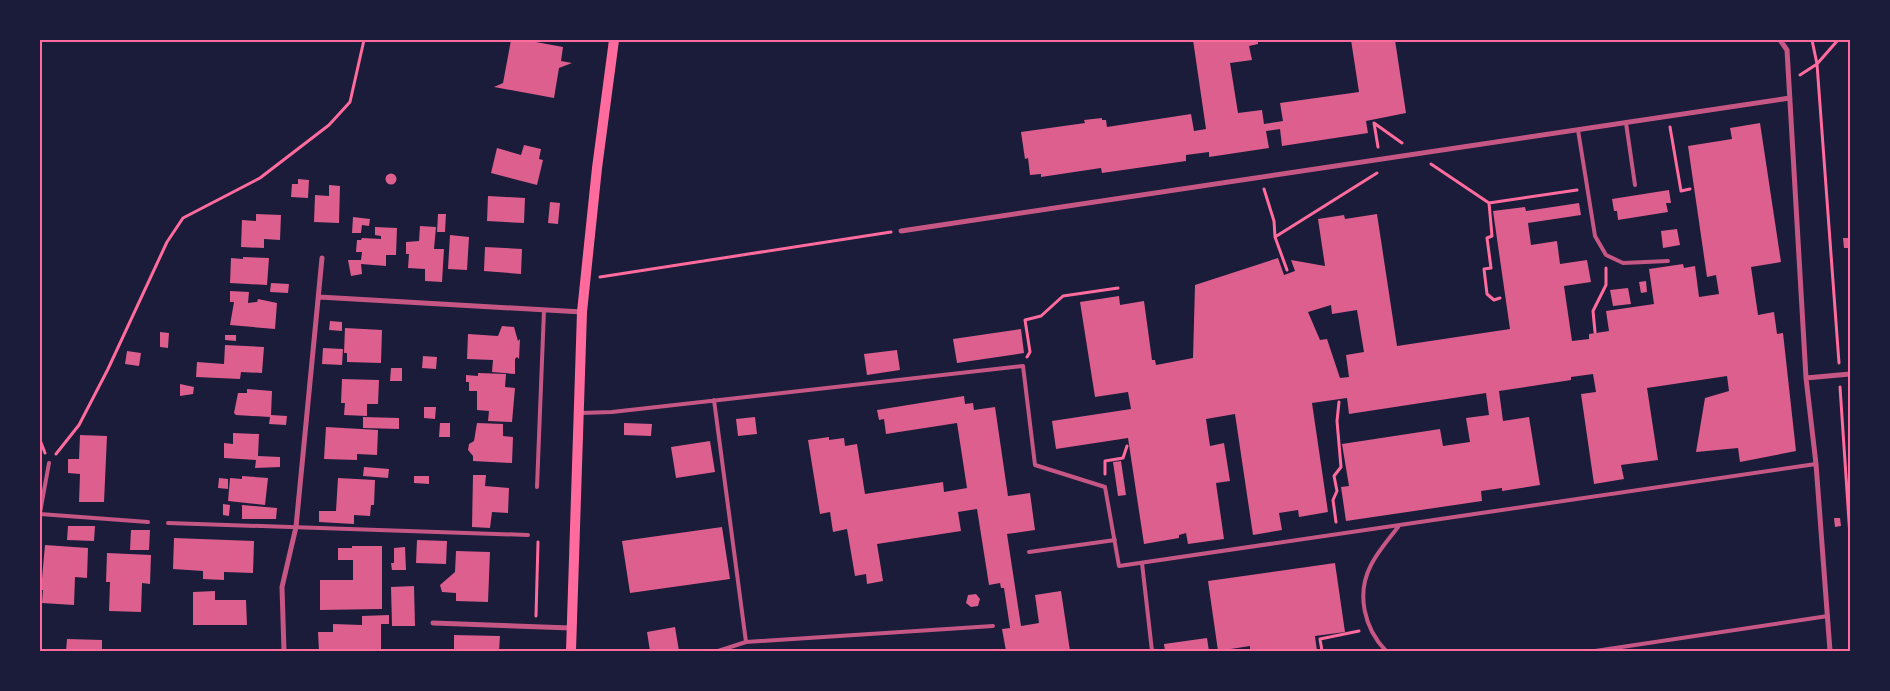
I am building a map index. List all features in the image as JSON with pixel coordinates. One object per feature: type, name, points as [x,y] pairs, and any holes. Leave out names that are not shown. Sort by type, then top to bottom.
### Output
[{"type":"main road","points":[[571,651],[582,312],[596,168],[614,40]]},
{"type":"street","points":[[1780,40],[1787,50],[1806,378],[1816,464],[1830,651]]},
{"type":"street","points":[[901,231],[1790,98]]},
{"type":"street","points":[[284,651],[282,587],[296,527],[322,258]]},
{"type":"street","points":[[319,297],[582,312]]},
{"type":"street","points":[[1806,378],[1850,374]]},
{"type":"street","points":[[433,623],[572,628]]},
{"type":"lane","points":[[1626,123],[1635,185]]},
{"type":"lane","points":[[1578,130],[1596,236],[1606,255],[1623,263],[1668,261]]},
{"type":"lane","points":[[537,487],[544,310]]},
{"type":"lane","points":[[578,413],[1022,366],[1035,465],[1105,487],[1119,566],[1398,527],[1816,464]]},
{"type":"lane","points":[[714,400],[746,642]]},
{"type":"lane","points":[[49,462],[40,514],[148,522]]},
{"type":"lane","points":[[168,523],[528,535]]},
{"type":"lane","points":[[1386,651],[1370,628],[1364,608],[1366,579],[1371,564],[1398,527]]},
{"type":"lane","points":[[1029,552],[1115,540]]},
{"type":"lane","points":[[1142,563],[1152,651]]},
{"type":"lane","points":[[1595,651],[1828,616]]},
{"type":"lane","points":[[718,651],[746,642],[993,626]]},
{"type":"path","points":[[49,462],[79,425],[108,370],[167,242],[184,218],[260,178],[330,125],[350,102],[364,40]]},
{"type":"path","points":[[1812,40],[1817,64],[1850,536]]},
{"type":"path","points":[[1817,64],[1838,40]]},
{"type":"path","points":[[1668,117],[1681,191],[1690,189]]},
{"type":"path","points":[[1275,237],[1381,170],[1374,123],[1489,203],[1588,189]]},
{"type":"path","points":[[1260,177],[1274,221],[1275,237],[1287,270]]},
{"type":"path","points":[[1489,203],[1492,236],[1487,238],[1491,268],[1484,269],[1487,294],[1494,300],[1500,298]]},
{"type":"path","points":[[586,279],[901,231]]},
{"type":"path","points":[[1595,332],[1593,311],[1606,285],[1606,255]]},
{"type":"path","points":[[1022,366],[1030,352],[1025,320],[1041,316],[1063,296],[1118,288]]},
{"type":"path","points":[[1338,402],[1337,421],[1341,467],[1334,476],[1336,491],[1333,500],[1338,535]]},
{"type":"path","points":[[1105,487],[1104,461],[1123,458],[1127,446]]},
{"type":"path","points":[[528,535],[538,536],[535,626]]},
{"type":"path","points":[[1322,651],[1320,639],[1370,628]]},
{"type":"building","points":[[511,40],[525,40],[563,47],[561,61],[572,63],[559,68],[554,98],[494,87],[503,83]]},
{"type":"building","points":[[1193,40],[1258,40],[1258,44],[1249,46],[1252,60],[1230,63],[1238,113],[1262,110],[1264,124],[1283,121],[1280,103],[1359,92],[1351,40],[1395,40],[1406,113],[1366,121],[1368,133],[1282,146],[1280,129],[1266,131],[1269,148],[1209,157],[1209,152],[1186,155],[1186,161],[1102,173],[1101,168],[1041,177],[1041,174],[1030,175],[1028,158],[1025,159],[1021,132],[1085,123],[1084,120],[1102,118],[1102,120],[1106,120],[1107,127],[1191,114],[1194,131],[1206,129]]},
{"type":"building","points":[[1760,123],[1781,262],[1751,267],[1758,315],[1774,312],[1777,334],[1783,333],[1796,451],[1740,462],[1738,448],[1696,452],[1705,398],[1729,391],[1727,376],[1647,388],[1658,460],[1621,465],[1624,479],[1594,484],[1581,394],[1596,392],[1593,374],[1571,377],[1571,380],[1499,391],[1503,421],[1529,417],[1540,485],[1502,491],[1502,488],[1481,491],[1482,501],[1346,521],[1341,487],[1349,486],[1342,444],[1440,429],[1443,446],[1470,442],[1466,418],[1489,415],[1486,393],[1349,414],[1347,398],[1312,403],[1328,512],[1299,517],[1298,510],[1279,513],[1282,530],[1253,535],[1235,414],[1206,419],[1210,446],[1224,443],[1230,481],[1216,483],[1224,539],[1188,544],[1186,533],[1179,535],[1179,538],[1144,544],[1128,438],[1056,449],[1052,421],[1131,409],[1128,392],[1095,397],[1080,302],[1119,296],[1120,305],[1144,301],[1152,360],[1155,360],[1156,365],[1193,358],[1195,285],[1278,258],[1284,275],[1295,271],[1291,260],[1325,266],[1318,219],[1344,215],[1345,219],[1377,214],[1397,346],[1510,329],[1493,211],[1525,207],[1526,211],[1579,203],[1581,215],[1528,223],[1531,245],[1557,241],[1560,264],[1587,260],[1591,282],[1564,286],[1572,341],[1589,339],[1589,334],[1609,331],[1606,311],[1654,304],[1649,269],[1683,264],[1684,268],[1695,266],[1699,297],[1719,294],[1716,275],[1707,277],[1688,146],[1732,139],[1730,128]],"holes":[[[1331,305],[1332,314],[1357,310],[1364,352],[1346,355],[1349,377],[1340,378],[1327,339],[1320,340],[1308,312]]]},
{"type":"building","points":[[524,145],[541,149],[539,159],[543,160],[537,185],[491,173],[497,148],[521,155]]},
{"type":"building","points":[[391,173],[397,179],[391,185],[385,179]]},
{"type":"building","points":[[298,179],[309,180],[308,198],[291,197],[292,184],[298,184]]},
{"type":"building","points":[[329,185],[340,186],[339,223],[314,222],[315,195],[329,196]]},
{"type":"building","points":[[1669,190],[1671,203],[1666,203],[1668,212],[1618,220],[1617,211],[1614,211],[1612,199]]},
{"type":"building","points":[[488,196],[525,198],[524,223],[487,221]]},
{"type":"building","points":[[550,202],[560,203],[558,224],[548,223]]},
{"type":"building","points":[[256,214],[281,215],[280,240],[264,239],[264,248],[241,247],[242,220],[256,221]]},
{"type":"building","points":[[438,214],[446,214],[445,232],[437,232]]},
{"type":"building","points":[[353,217],[370,219],[369,226],[362,225],[361,233],[352,233]]},
{"type":"building","points":[[420,226],[436,227],[434,249],[444,249],[442,282],[425,281],[425,269],[408,268],[409,254],[406,254],[406,242],[419,241]]},
{"type":"building","points":[[375,227],[397,228],[396,255],[386,255],[386,266],[361,264],[362,274],[351,276],[348,260],[361,260],[362,252],[356,252],[357,240],[362,238],[381,239],[381,236],[375,235]]},
{"type":"building","points":[[1677,229],[1680,245],[1663,248],[1661,231]]},
{"type":"building","points":[[450,235],[469,237],[467,270],[448,269]]},
{"type":"building","points":[[1843,238],[1850,238],[1850,248],[1844,248]]},
{"type":"building","points":[[485,247],[522,249],[521,274],[484,271]]},
{"type":"building","points":[[243,257],[269,258],[267,285],[230,283],[231,258],[243,259]]},
{"type":"building","points":[[1646,281],[1647,292],[1641,293],[1639,282]]},
{"type":"building","points":[[271,283],[289,284],[288,293],[270,292]]},
{"type":"building","points":[[1628,288],[1631,304],[1613,306],[1610,290]]},
{"type":"building","points":[[230,291],[249,292],[248,303],[257,302],[258,299],[277,303],[275,329],[230,325],[234,302],[230,302]]},
{"type":"building","points":[[330,321],[342,322],[342,331],[329,330]]},
{"type":"building","points":[[502,326],[514,327],[518,341],[520,339],[519,359],[517,357],[515,359],[515,374],[492,372],[493,360],[467,359],[468,334],[498,336]]},
{"type":"building","points":[[345,328],[382,330],[381,363],[347,362],[347,353],[344,353]]},
{"type":"building","points":[[1021,329],[1024,353],[957,363],[953,339]]},
{"type":"building","points":[[160,332],[169,333],[168,348],[160,347]]},
{"type":"building","points":[[225,335],[236,335],[236,341],[225,340]]},
{"type":"building","points":[[225,345],[264,347],[262,373],[241,372],[240,379],[196,377],[197,362],[224,364]]},
{"type":"building","points":[[323,348],[343,349],[342,365],[322,364]]},
{"type":"building","points":[[897,350],[900,370],[867,375],[864,354]]},
{"type":"building","points":[[127,351],[141,353],[139,366],[125,364]]},
{"type":"building","points":[[423,356],[437,357],[436,369],[422,368]]},
{"type":"building","points":[[391,368],[402,368],[402,381],[390,381]]},
{"type":"building","points":[[478,373],[506,374],[505,387],[515,388],[512,422],[488,421],[489,411],[477,410],[477,391],[469,391],[469,382],[466,382],[466,375],[478,376]]},
{"type":"building","points":[[342,379],[379,380],[378,404],[367,404],[367,416],[344,415],[345,403],[341,403]]},
{"type":"building","points":[[180,384],[194,387],[193,394],[180,396]]},
{"type":"building","points":[[247,389],[272,391],[271,415],[287,416],[286,425],[269,424],[270,417],[236,415],[234,413],[238,393],[247,393]]},
{"type":"building","points":[[964,396],[965,404],[973,403],[974,410],[995,407],[1008,496],[1030,493],[1035,530],[1007,534],[1021,626],[1039,623],[1035,595],[1061,591],[1070,651],[1006,651],[1002,629],[1010,628],[1004,588],[1001,588],[1000,583],[989,585],[977,509],[958,512],[961,531],[877,544],[883,581],[867,584],[866,574],[855,576],[847,529],[833,532],[830,512],[820,514],[808,440],[829,437],[829,440],[844,438],[845,446],[857,444],[865,494],[943,482],[944,492],[967,488],[957,423],[886,434],[884,419],[879,420],[877,410]]},
{"type":"building","points":[[424,407],[436,407],[435,419],[424,418]]},
{"type":"building","points":[[363,417],[399,418],[399,429],[363,428]]},
{"type":"building","points":[[755,417],[757,434],[738,436],[736,419]]},
{"type":"building","points":[[440,423],[450,423],[450,437],[439,437]]},
{"type":"building","points":[[477,423],[503,424],[503,436],[513,437],[512,463],[473,461],[473,456],[468,450],[469,444],[474,441]]},
{"type":"building","points":[[624,423],[652,424],[651,436],[624,435]]},
{"type":"building","points":[[326,427],[378,430],[377,455],[357,454],[357,460],[324,459]]},
{"type":"building","points":[[233,433],[259,434],[258,456],[280,457],[280,467],[255,468],[256,460],[224,458],[224,443],[233,444]]},
{"type":"building","points":[[80,435],[107,436],[104,502],[79,502],[80,474],[68,473],[68,459],[79,459]]},
{"type":"building","points":[[710,441],[715,472],[676,478],[671,447]]},
{"type":"building","points":[[1121,461],[1126,495],[1118,496],[1113,462]]},
{"type":"building","points":[[364,467],[389,469],[388,478],[363,476]]},
{"type":"building","points":[[473,475],[486,475],[485,486],[509,488],[508,513],[492,512],[490,528],[472,527]]},
{"type":"building","points":[[242,476],[268,478],[265,505],[228,501],[230,478],[242,479]]},
{"type":"building","points":[[414,476],[429,476],[429,484],[414,483]]},
{"type":"building","points":[[219,478],[228,479],[228,489],[218,488]]},
{"type":"building","points":[[338,478],[375,480],[374,505],[371,505],[370,516],[354,515],[354,524],[319,522],[319,511],[336,511]]},
{"type":"building","points":[[223,504],[230,505],[229,516],[223,515]]},
{"type":"building","points":[[242,505],[277,508],[276,519],[242,519]]},
{"type":"building","points":[[1834,518],[1840,518],[1841,526],[1835,527]]},
{"type":"building","points":[[68,526],[95,526],[94,541],[67,540]]},
{"type":"building","points":[[722,527],[730,579],[630,593],[622,541]]},
{"type":"building","points":[[131,530],[150,530],[149,550],[130,550]]},
{"type":"building","points":[[174,538],[254,541],[253,573],[224,572],[224,580],[203,579],[203,571],[173,569]]},
{"type":"building","points":[[417,540],[447,541],[446,564],[416,563]]},
{"type":"building","points":[[45,545],[88,548],[87,578],[75,577],[74,605],[42,603],[43,590],[41,590]]},
{"type":"building","points":[[352,546],[382,546],[382,609],[320,610],[320,580],[353,580],[353,560],[338,560],[338,548],[352,548]]},
{"type":"building","points":[[405,547],[406,570],[392,570],[391,563],[394,563],[394,548]]},
{"type":"building","points":[[456,551],[490,552],[488,602],[456,601],[456,593],[442,592],[440,585],[455,572]]},
{"type":"building","points":[[107,553],[151,555],[150,584],[142,583],[141,612],[109,611],[110,582],[106,582]]},
{"type":"building","points":[[1335,563],[1345,632],[1315,636],[1317,651],[1250,651],[1250,646],[1218,651],[1208,581]]},
{"type":"building","points":[[414,586],[415,626],[392,626],[391,587]]},
{"type":"building","points":[[215,591],[215,600],[246,600],[247,625],[193,625],[193,592]]},
{"type":"building","points":[[976,594],[980,599],[978,606],[971,607],[966,603],[968,595]]},
{"type":"building","points":[[389,615],[389,624],[381,624],[381,651],[319,651],[318,632],[333,632],[333,624],[362,625],[362,616]]},
{"type":"building","points":[[675,627],[679,651],[650,651],[647,632]]},
{"type":"building","points":[[454,635],[500,636],[499,651],[454,651]]},
{"type":"building","points":[[1207,638],[1209,651],[1165,651],[1164,644]]},
{"type":"building","points":[[67,639],[102,640],[102,651],[66,651]]}]
